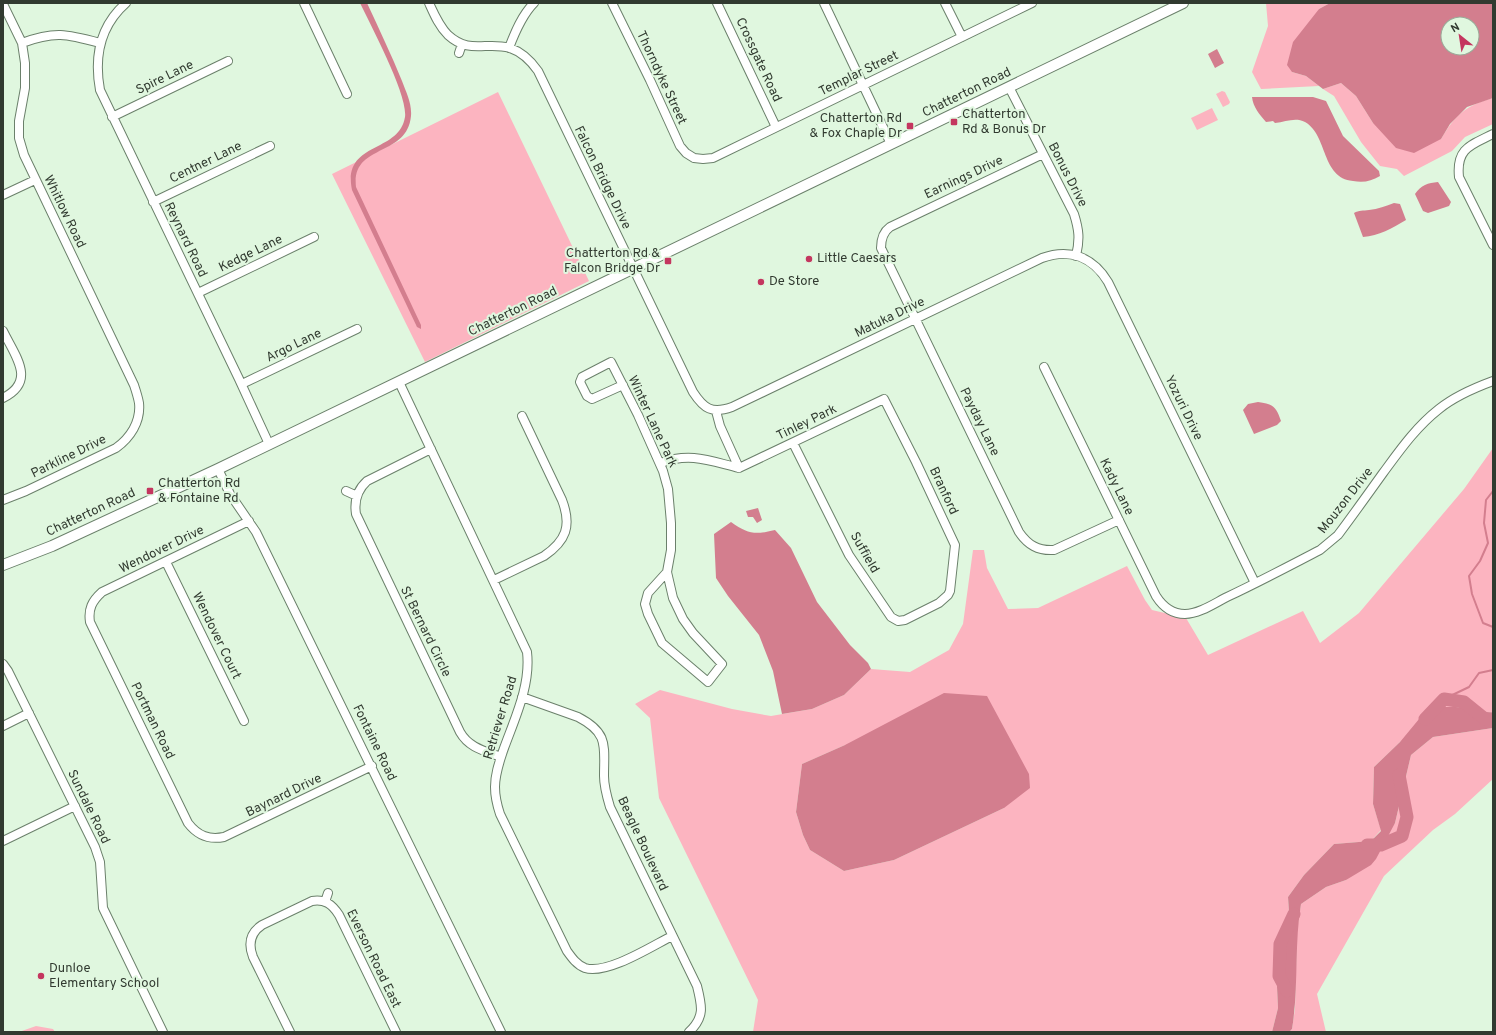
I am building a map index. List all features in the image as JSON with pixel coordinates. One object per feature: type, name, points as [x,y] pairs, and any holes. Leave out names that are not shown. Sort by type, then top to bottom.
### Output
[{"type":"main road","name":"Chatterton Road","points":[[3,565],[65,540],[218,469],[1183,3]]},
{"type":"street","name":"Reynard Road","points":[[126,3],[110,22],[100,43],[97,60],[97,76],[100,90],[242,384],[269,444]]},
{"type":"street","points":[[304,3],[347,94]]},
{"type":"street","name":"Falcon Bridge Drive","points":[[429,3],[443,29],[462,44],[477,47],[498,46],[510,48],[526,57],[538,71],[693,392],[704,405],[716,411]]},
{"type":"street","points":[[510,48],[516,31],[529,8],[534,3]]},
{"type":"street","name":"Thorndyke Street","points":[[612,3],[650,80],[680,146],[686,153],[694,158]]},
{"type":"street","name":"Crossgate Road","points":[[717,3],[776,127]]},
{"type":"street","points":[[824,3],[891,144]]},
{"type":"street","points":[[945,3],[962,37]]},
{"type":"street","name":"Templar Street","points":[[694,158],[703,160],[713,158],[1032,3]]},
{"type":"street","name":"Whitlow Road","points":[[3,4],[22,43],[26,63],[25,88],[19,121],[20,138],[24,155],[134,385],[139,404],[137,424]]},
{"type":"street","points":[[22,43],[48,35],[65,34],[100,43]]},
{"type":"street","points":[[459,53],[462,44]]},
{"type":"street","name":"Spire Lane","points":[[112,117],[228,61]]},
{"type":"street","name":"Bonus Drive","points":[[1009,88],[1074,214],[1079,229],[1079,244],[1076,256]]},
{"type":"street","points":[[1493,134],[1465,149],[1461,154],[1459,162],[1459,177],[1493,243]]},
{"type":"street","name":"Centner Lane","points":[[153,202],[270,146]]},
{"type":"street","name":"Earnings Drive","points":[[896,224],[1043,154]]},
{"type":"street","points":[[3,196],[35,180]]},
{"type":"street","name":"Payday Lane","points":[[896,224],[886,230],[882,236],[881,248],[1019,532],[1030,545],[1046,550],[1054,550],[1119,520]]},
{"type":"street","name":"Kedge Lane","points":[[198,293],[314,237]]},
{"type":"street","name":"Matuka Drive","points":[[716,411],[732,407],[1042,258],[1060,254],[1076,256]]},
{"type":"street","name":"Yozuri Drive","points":[[1076,256],[1089,261],[1108,282],[1255,583]]},
{"type":"street","name":"Argo Lane","points":[[242,384],[357,329]]},
{"type":"street","points":[[3,331],[20,368],[22,377],[21,382],[16,389],[3,398]]},
{"type":"street","name":"Winter Lane Park","points":[[623,385],[592,399],[587,396],[580,382],[582,377],[611,362],[623,385],[661,463],[668,489],[671,523],[671,550],[667,572],[674,598],[683,619],[703,646],[722,664],[708,682],[662,644],[648,614],[645,604],[648,593],[667,572]]},
{"type":"street","name":"Kady Lane","points":[[1044,368],[1156,596],[1163,606],[1174,612]]},
{"type":"street","name":"Mouzon Drive","points":[[1174,612],[1187,614],[1200,610],[1320,550],[1330,543],[1338,536],[1406,441],[1422,424],[1456,397],[1474,387],[1493,380]]},
{"type":"street","name":"Retriever Road","points":[[399,382],[527,652],[528,670],[522,697],[496,772],[494,786],[500,814],[567,951],[574,961],[586,968],[594,970],[611,966],[672,936]]},
{"type":"street","name":"Tinley Park","points":[[739,468],[884,399]]},
{"type":"street","name":"Branford","points":[[884,399],[954,541],[955,550],[950,591],[946,598]]},
{"type":"street","points":[[716,411],[720,426],[739,468]]},
{"type":"street","points":[[494,580],[550,552],[560,542],[566,528],[566,514],[562,500],[522,416]]},
{"type":"street","name":"Parkline Drive","points":[[3,500],[26,491],[116,448],[128,438],[137,424]]},
{"type":"street","name":"Suffield","points":[[793,443],[849,555],[891,618],[905,620],[946,598]]},
{"type":"street","points":[[346,491],[357,496],[361,487],[371,479],[431,449]]},
{"type":"street","points":[[661,463],[680,457],[696,457],[739,468]]},
{"type":"street","name":"Fontaine Road","points":[[218,469],[230,494],[260,539],[501,1032]]},
{"type":"street","name":"St Bernard Circle","points":[[357,496],[355,509],[357,518],[463,738],[472,746],[501,757]]},
{"type":"street","name":"Wendover Drive","points":[[90,607],[95,598],[102,592],[249,521]]},
{"type":"street","name":"Wendover Court","points":[[166,562],[244,721]]},
{"type":"street","name":"Portman Road","points":[[90,607],[90,622],[188,823],[196,832],[206,837]]},
{"type":"street","name":"Sundale Road","points":[[3,664],[8,671],[98,854],[100,862],[102,903],[105,914],[163,1032]]},
{"type":"street","name":"Beagle Boulevard","points":[[522,697],[578,717],[590,724],[599,734],[605,747],[604,776],[610,806],[697,986],[701,1008],[700,1018],[689,1032]]},
{"type":"street","points":[[3,726],[29,713]]},
{"type":"street","name":"Baynard Drive","points":[[206,837],[218,838],[230,835],[372,766]]},
{"type":"street","points":[[3,841],[75,806]]},
{"type":"street","points":[[290,1032],[253,956],[250,948],[251,939],[255,931],[262,925],[312,901],[318,900],[325,902],[328,893]]},
{"type":"street","name":"Everson Road East","points":[[325,902],[333,907],[339,915],[396,1032]]},
{"type":"shaded area","points":[[360,3],[367,3],[389,51],[408,98],[411,107],[411,116],[407,129],[400,139],[370,156],[362,163],[357,173],[356,187],[421,325],[421,329],[417,327],[352,190],[351,174],[355,163],[363,155],[393,137],[401,129],[405,117],[401,93],[395,77]]},
{"type":"shaded area","points":[[1266,3],[1330,3],[1319,9],[1292,72],[1306,76],[1319,86],[1261,89],[1252,72],[1268,26]]},
{"type":"shaded area","points":[[1330,3],[1493,3],[1493,98],[1467,107],[1450,124],[1441,139],[1414,153],[1396,148],[1373,123],[1356,96],[1341,83],[1323,89],[1306,76],[1292,72],[1287,65],[1293,42],[1319,9]]},
{"type":"shaded area","points":[[1217,49],[1224,63],[1215,68],[1208,54]]},
{"type":"shaded area","points":[[1341,83],[1356,96],[1373,123],[1441,139],[1462,112],[1475,104],[1493,98],[1493,124],[1465,137],[1452,151],[1404,176],[1397,169],[1380,166],[1361,142],[1334,96],[1323,89]]},
{"type":"shaded area","points":[[1222,91],[1225,92],[1230,102],[1223,107],[1216,94]]},
{"type":"shaded area","points":[[498,92],[589,281],[425,362],[332,174]]},
{"type":"shaded area","points":[[1252,97],[1313,97],[1326,101],[1343,136],[1379,171],[1380,176],[1364,182],[1357,182],[1343,178],[1335,172],[1330,164],[1318,136],[1312,128],[1305,122],[1298,120],[1275,123],[1273,121],[1266,122],[1255,107]]},
{"type":"shaded area","points":[[1212,108],[1218,120],[1197,130],[1191,118]]},
{"type":"shaded area","points":[[1438,182],[1451,202],[1449,206],[1428,213],[1423,211],[1415,194],[1425,185]]},
{"type":"shaded area","points":[[1394,203],[1400,204],[1406,220],[1380,233],[1363,237],[1354,213],[1372,210]]},
{"type":"shaded area","points":[[1258,402],[1271,405],[1277,412],[1281,421],[1277,425],[1254,434],[1243,410],[1248,404]]},
{"type":"shaded area","points":[[1493,448],[1493,713],[1456,707],[1400,742],[1374,767],[1373,804],[1381,830],[1371,841],[1334,844],[1304,875],[1288,897],[1289,912],[1285,950],[1277,987],[1278,1008],[1272,1032],[753,1032],[758,1000],[659,798],[650,718],[635,704],[660,690],[732,709],[771,716],[812,709],[844,695],[871,669],[910,672],[949,650],[963,624],[973,550],[984,550],[987,568],[1008,609],[1038,608],[1127,566],[1152,610],[1186,618],[1208,655],[1303,611],[1320,643],[1359,613],[1464,489]],"holes":[[[845,745],[1004,808],[894,860],[844,871],[810,850],[803,835],[796,812],[802,764]]]},
{"type":"shaded area","points":[[758,508],[762,520],[757,523],[753,517],[748,517],[746,511]]},
{"type":"shaded area","points":[[731,522],[742,529],[757,533],[775,530],[791,548],[817,602],[850,645],[868,663],[871,669],[844,695],[812,709],[782,714],[773,671],[759,635],[728,596],[716,578],[714,534]]},
{"type":"shaded area","points":[[944,693],[987,696],[1029,774],[1030,788],[1004,808],[894,860],[844,871],[810,850],[803,835],[796,812],[802,764],[845,745]]},
{"type":"shaded area","points":[[1429,707],[1456,707],[1493,713],[1493,728],[1433,737],[1411,755],[1395,823],[1376,859],[1371,865],[1346,880],[1326,887],[1301,904],[1292,1029],[1289,1032],[1272,1032],[1278,1008],[1277,987],[1285,950],[1289,912],[1288,897],[1304,875],[1334,844],[1371,841],[1381,831],[1373,804],[1374,767],[1400,742]]},
{"type":"shaded area","points":[[1493,728],[1493,779],[1455,814],[1433,830],[1384,876],[1317,994],[1326,1032],[1289,1032],[1292,1029],[1295,1009],[1297,930],[1301,904],[1326,887],[1346,880],[1395,823],[1411,755],[1433,737]]},
{"type":"shaded area","points":[[36,1026],[53,1029],[55,1032],[19,1032]]},
{"type":"waterway","points":[[1493,491],[1486,500],[1484,523],[1488,543],[1480,561],[1469,576],[1472,594],[1483,623],[1493,627]]},
{"type":"waterway","points":[[1444,699],[1469,687],[1479,673],[1493,670]]},
{"type":"waterway","points":[[1425,719],[1444,699],[1464,702],[1485,719],[1493,719]]},
{"type":"waterway","points":[[1367,845],[1381,845],[1402,836],[1407,817],[1399,775]]},
{"type":"waterway","points":[[1287,991],[1279,976],[1280,944],[1294,914]]},
{"type":"place","name":"Chatterton Rd & Bonus Dr","points":[[954,122]]},
{"type":"place","name":"Chatterton Rd & Fox Chaple Dr","points":[[910,126]]},
{"type":"place","name":"Little Caesars","points":[[809,259]]},
{"type":"place","name":"Chatterton Rd & Falcon Bridge Dr","points":[[668,261]]},
{"type":"place","name":"De Store","points":[[761,282]]},
{"type":"place","name":"Chatterton Rd & Fontaine Rd","points":[[150,491]]},
{"type":"place","name":"Dunloe Elementary School","points":[[41,976]]}]
